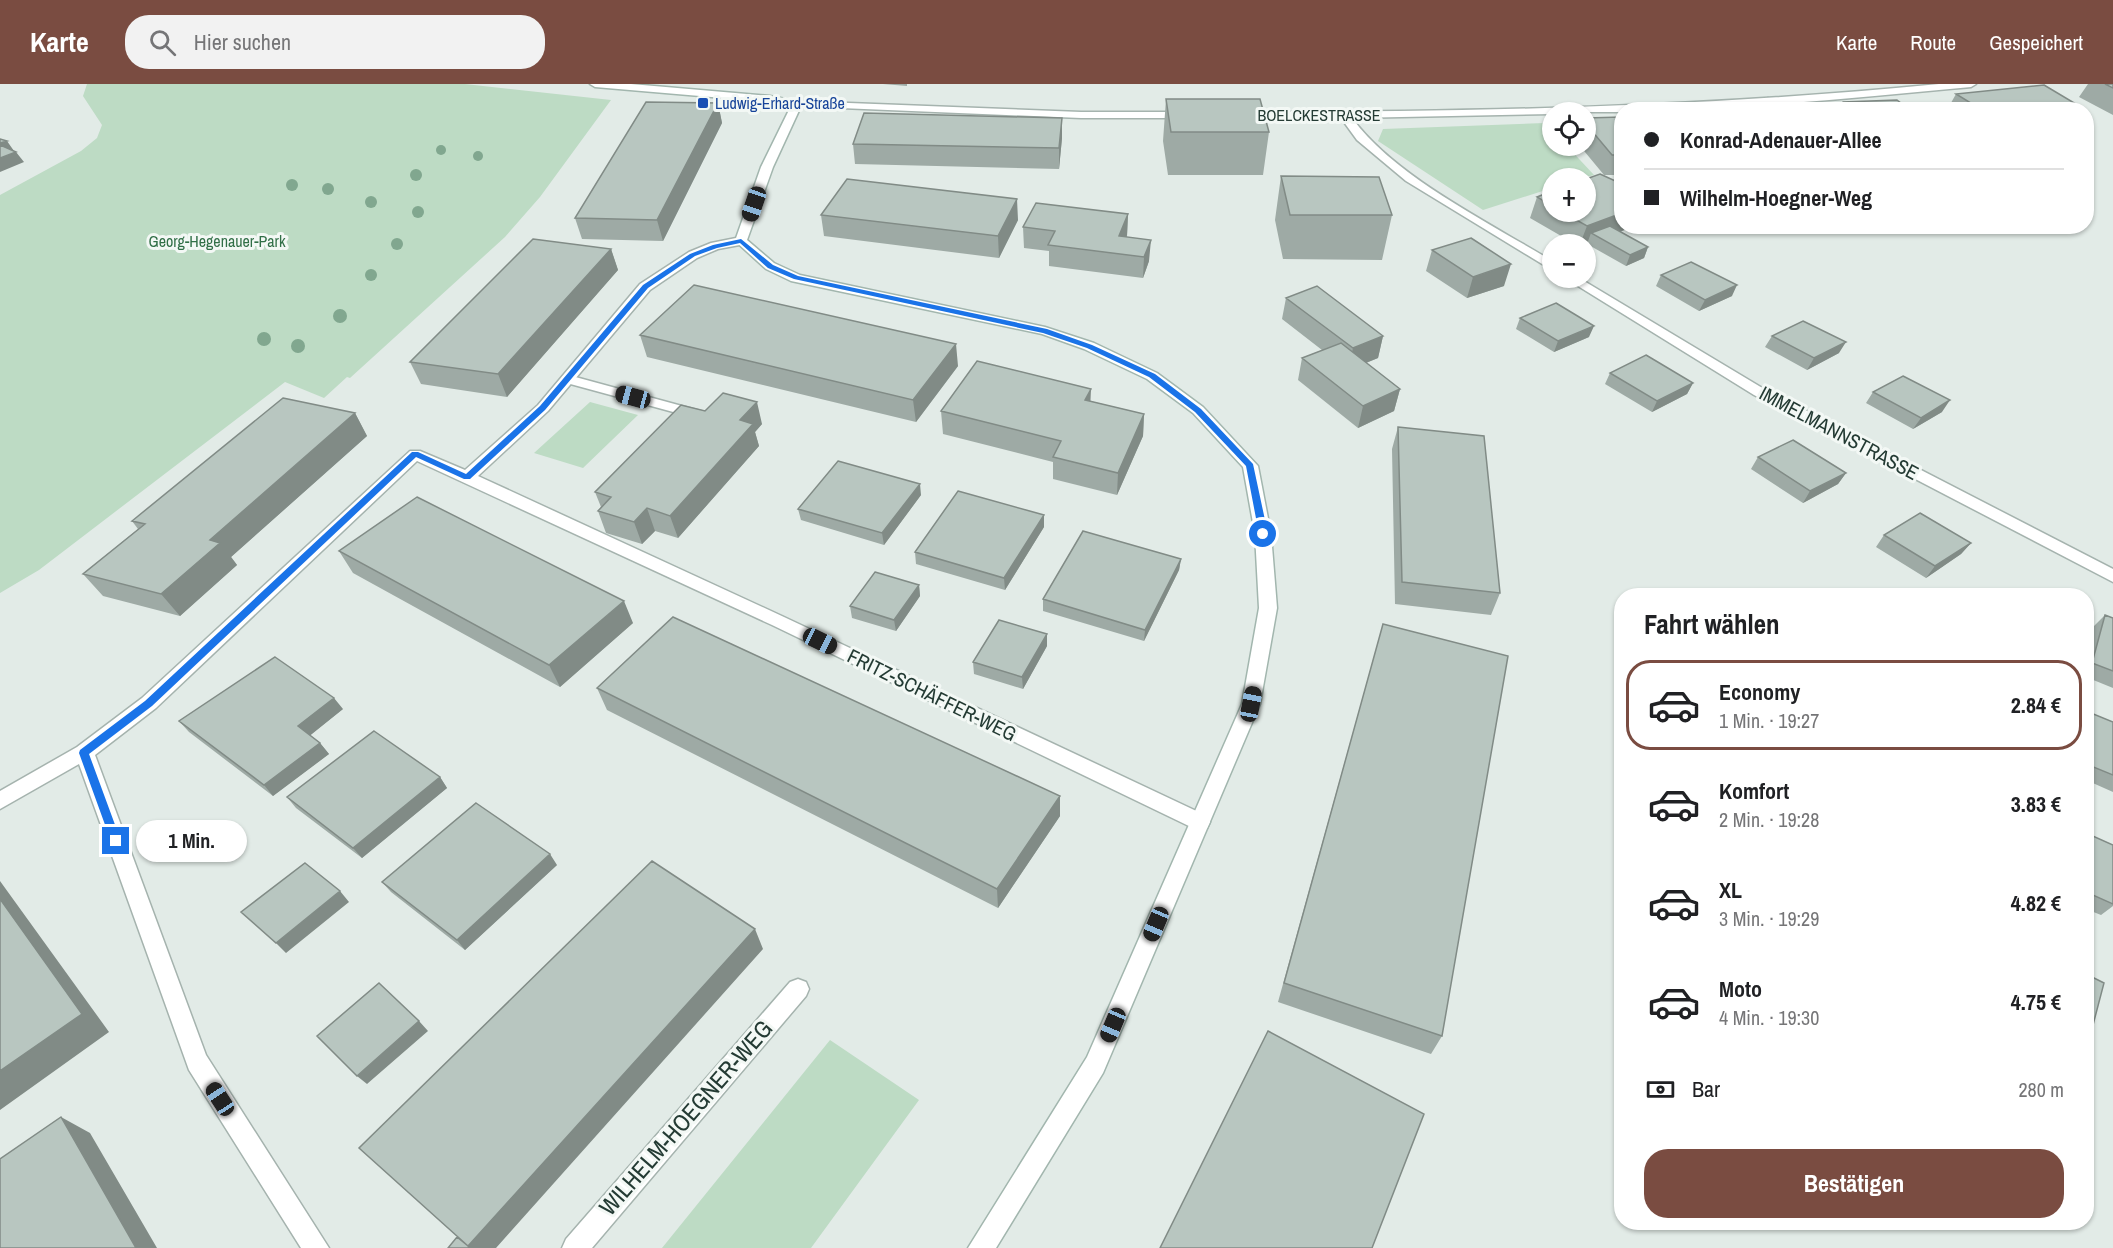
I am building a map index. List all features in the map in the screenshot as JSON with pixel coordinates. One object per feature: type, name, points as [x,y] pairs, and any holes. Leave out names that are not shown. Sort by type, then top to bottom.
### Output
[{"type":"street","points":[[595,84],[771,99],[797,104],[1069,115],[1201,115]]},
{"type":"street","name":"BOELCKESTRASSE","points":[[1744,102],[1971,84]]},
{"type":"street","points":[[741,241],[767,167],[797,104]]},
{"type":"street","name":"BOELCKESTRASSE","points":[[1225,115],[1345,116],[1614,107]]},
{"type":"street","points":[[1345,116],[1361,138],[1410,179],[1542,260]]},
{"type":"street","points":[[0,801],[84,753],[149,703],[415,454],[467,477],[543,408],[645,287],[693,255],[715,246],[741,241]]},
{"type":"street","points":[[741,241],[770,266],[796,278],[1045,331],[1089,346],[1152,376],[1198,410],[1250,466],[1263,534],[1268,608],[1251,704],[1095,1065],[981,1248]]},
{"type":"street","name":"IMMELMANNSTRASSE","points":[[1588,288],[1760,392],[2113,576]]},
{"type":"street","points":[[567,379],[699,415]]},
{"type":"street","name":"FRITZ-SCHÄFFER-WEG","points":[[467,477],[778,621],[1200,822]]},
{"type":"street","points":[[84,753],[196,1062],[316,1248]]},
{"type":"street","name":"WILHELM-HOEGNER-WEG","points":[[575,1248],[798,989]]},
{"type":"green space","name":"Georg-Hegenauer-Park","points":[[87,84],[465,84],[611,100],[540,197],[505,237],[350,378],[347,377],[324,398],[285,382],[39,570],[0,593],[0,195],[81,151],[97,138],[102,125],[83,96]]},
{"type":"green space","points":[[1542,123],[1542,156],[1576,156],[1587,168],[1542,168],[1542,191],[1483,210],[1378,141],[1383,129]]},
{"type":"green space","points":[[590,402],[638,415],[583,468],[534,453]]},
{"type":"green space","points":[[830,1040],[919,1100],[811,1248],[662,1248]]},
{"type":"building","points":[[2044,85],[2073,102],[1969,102],[1956,94]]},
{"type":"building","points":[[1166,99],[1260,99],[1269,132],[1171,132]]},
{"type":"building","points":[[1897,100],[1900,102],[1844,102]]},
{"type":"building","points":[[646,102],[718,103],[657,220],[575,218]]},
{"type":"building","points":[[864,113],[1062,118],[1059,148],[853,144]]},
{"type":"building","points":[[1614,117],[1614,155],[1596,136],[1596,118]]},
{"type":"building","points":[[0,145],[16,152],[0,158]]},
{"type":"building","points":[[1600,174],[1614,180],[1614,216],[1587,226],[1580,222],[1596,222],[1596,175]]},
{"type":"building","points":[[1281,176],[1379,177],[1392,215],[1290,215]]},
{"type":"building","points":[[847,179],[1017,199],[998,236],[821,215]]},
{"type":"building","points":[[1036,203],[1128,214],[1119,236],[1151,240],[1144,257],[1048,245],[1055,231],[1023,227]]},
{"type":"building","points":[[1610,226],[1614,228],[1614,234],[1624,234],[1648,247],[1630,255],[1591,233]]},
{"type":"building","points":[[1471,238],[1511,264],[1473,277],[1432,250]]},
{"type":"building","points":[[533,239],[611,249],[498,374],[410,362]]},
{"type":"building","points":[[1691,262],[1737,285],[1705,300],[1661,275]]},
{"type":"building","points":[[694,285],[956,344],[913,400],[640,335]]},
{"type":"building","points":[[1317,286],[1383,336],[1353,348],[1286,298]]},
{"type":"building","points":[[1556,303],[1594,326],[1558,341],[1520,318]]},
{"type":"building","points":[[1803,321],[1846,342],[1814,358],[1772,336]]},
{"type":"building","points":[[1341,343],[1400,389],[1363,406],[1302,358]]},
{"type":"building","points":[[1646,355],[1693,383],[1657,401],[1610,373]]},
{"type":"building","points":[[977,361],[1091,389],[1085,400],[1144,414],[1118,473],[1053,457],[1061,441],[941,411]]},
{"type":"building","points":[[1903,376],[1950,400],[1921,418],[1873,392]]},
{"type":"building","points":[[723,393],[757,402],[740,420],[753,424],[670,516],[647,508],[634,522],[598,511],[611,497],[595,492],[681,405],[705,411]]},
{"type":"building","points":[[283,398],[355,413],[210,540],[220,543],[161,594],[83,574],[145,524],[132,521]]},
{"type":"building","points":[[1398,427],[1484,436],[1500,593],[1402,582]]},
{"type":"building","points":[[1793,440],[1846,473],[1810,491],[1758,457]]},
{"type":"building","points":[[838,461],[920,484],[882,533],[798,509]]},
{"type":"building","points":[[958,491],[1044,515],[1004,578],[915,552]]},
{"type":"building","points":[[417,497],[624,601],[549,665],[339,551]]},
{"type":"building","points":[[1920,513],[1971,543],[1935,566],[1884,535]]},
{"type":"building","points":[[1083,531],[1181,559],[1145,630],[1043,599]]},
{"type":"building","points":[[875,572],[919,585],[894,620],[850,606]]},
{"type":"building","points":[[2105,615],[2113,618],[2113,671],[2094,664]]},
{"type":"building","points":[[673,617],[1060,796],[997,889],[597,688]]},
{"type":"building","points":[[999,620],[1047,634],[1022,677],[973,662]]},
{"type":"building","points":[[1383,624],[1508,656],[1442,1036],[1284,983]]},
{"type":"building","points":[[275,657],[334,698],[298,726],[320,743],[264,785],[179,721]]},
{"type":"building","points":[[2094,714],[2113,722],[2113,775],[2094,767]]},
{"type":"building","points":[[374,731],[440,777],[353,848],[287,797]]},
{"type":"building","points":[[476,803],[550,854],[457,940],[382,882]]},
{"type":"building","points":[[2094,837],[2113,845],[2113,904],[2094,896]]},
{"type":"building","points":[[652,861],[755,929],[468,1246],[359,1148]]},
{"type":"building","points":[[305,863],[340,891],[276,943],[241,912]]},
{"type":"building","points":[[0,899],[82,1014],[0,1071]]},
{"type":"building","points":[[2094,978],[2104,983],[2094,1021]]},
{"type":"building","points":[[379,983],[419,1021],[357,1076],[317,1036]]},
{"type":"building","points":[[1268,1031],[1424,1114],[1372,1248],[1160,1248]]},
{"type":"building","points":[[61,1117],[136,1248],[0,1248],[0,1159]]},
{"type":"building","points":[[457,1237],[468,1246],[469,1248],[448,1248]]},
{"type":"place","name":"Ludwig-Erhard-Straße","points":[[703,103]]},
{"type":"route","points":[[116,841],[84,753],[149,703],[415,454],[467,477],[543,408],[645,287],[693,255],[715,246],[741,241],[770,266],[796,278],[849,287],[1045,331],[1089,346],[1152,376],[1198,410],[1250,466],[1263,534]]}]
